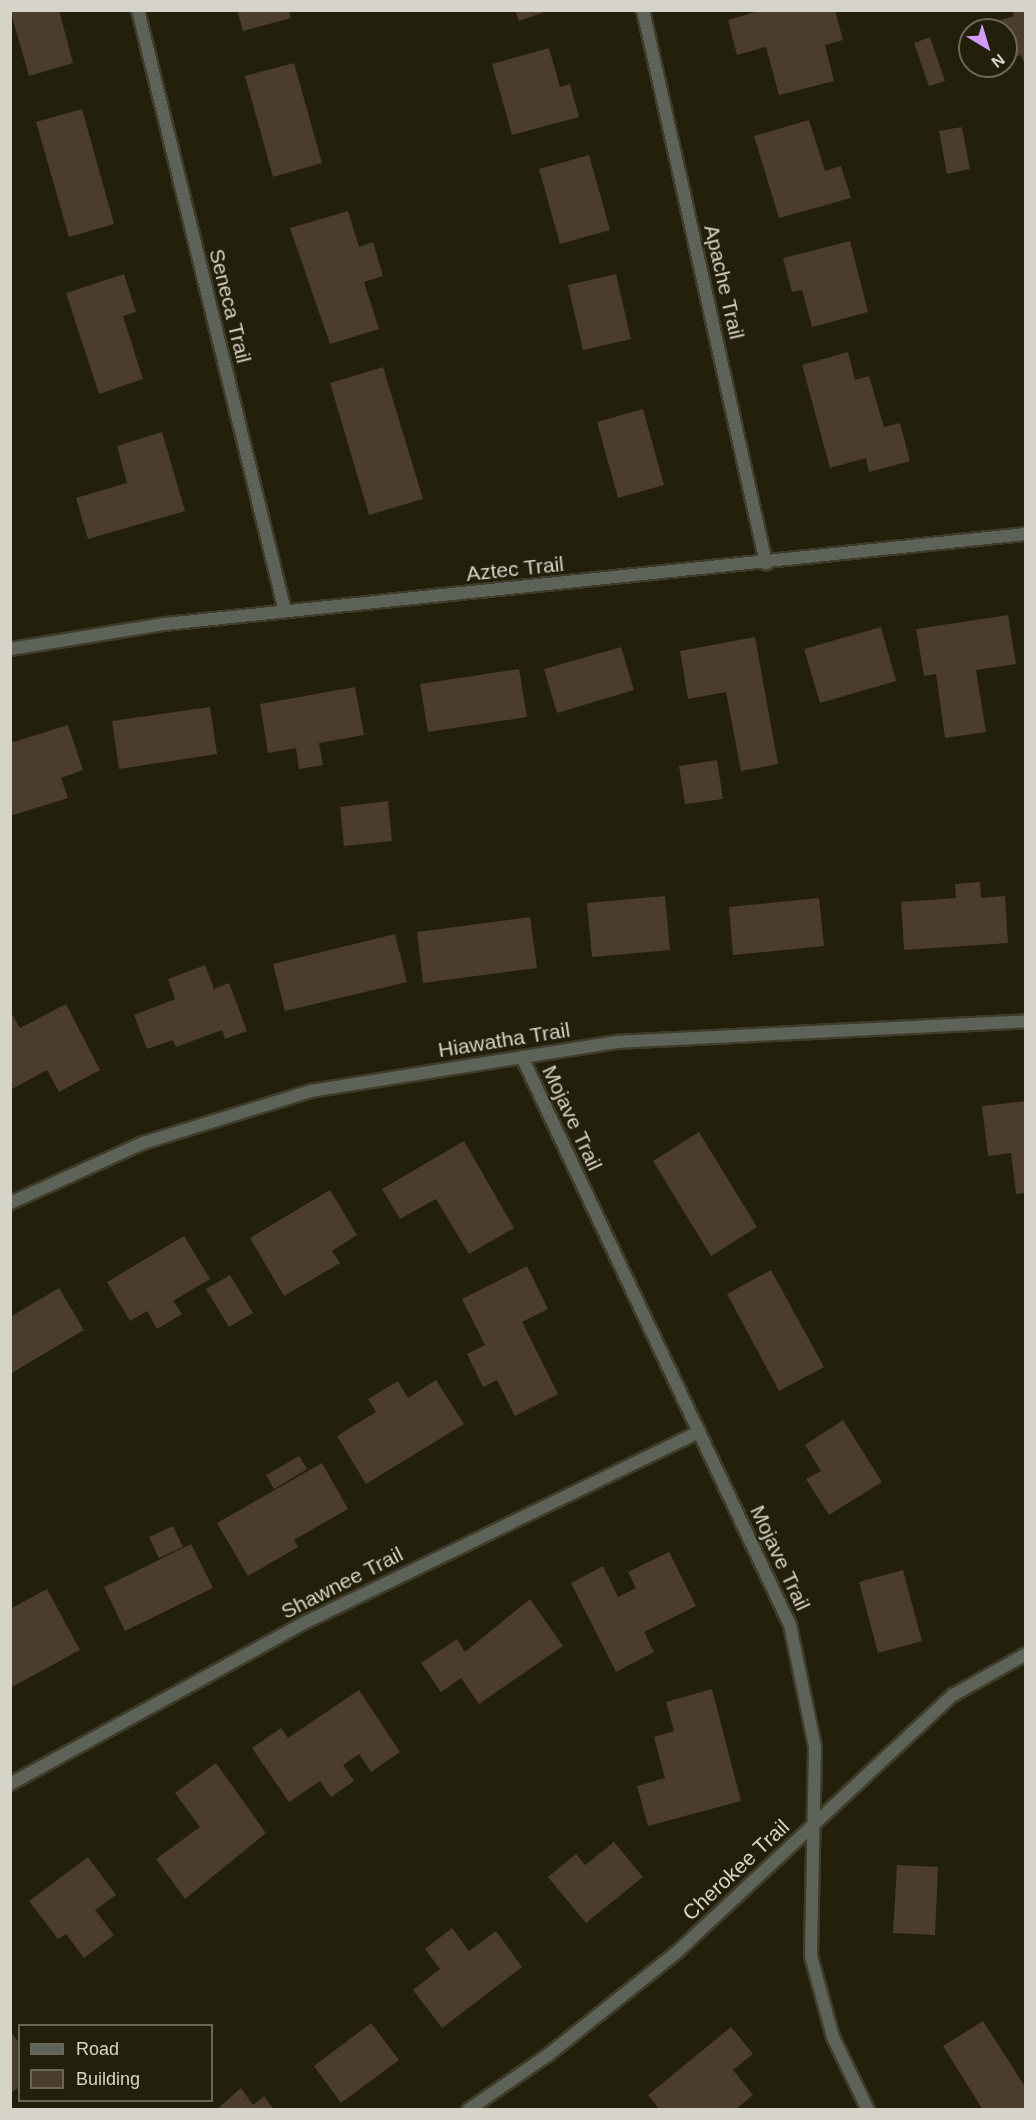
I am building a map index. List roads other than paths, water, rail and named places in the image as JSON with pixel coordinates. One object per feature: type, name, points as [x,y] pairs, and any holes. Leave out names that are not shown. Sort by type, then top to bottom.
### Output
[{"type":"street","name":"Seneca Trail","points":[[138,10],[285,611]]},
{"type":"street","name":"Apache Trail","points":[[643,10],[766,563]]},
{"type":"street","name":"Aztec Trail","points":[[10,649],[165,624],[766,563],[1026,534]]},
{"type":"street","name":"Hiawatha Trail","points":[[10,1203],[143,1143],[311,1091],[617,1042],[1026,1021]]},
{"type":"street","name":"Mojave Trail","points":[[522,1057],[790,1624],[815,1747],[811,1956],[833,2037],[868,2109]]},
{"type":"street","name":"Shawnee Trail","points":[[10,1784],[306,1622],[699,1432]]},
{"type":"street","name":"Cherokee Trail","points":[[468,2109],[548,2055],[676,1953],[953,1695],[1026,1654]]}]
